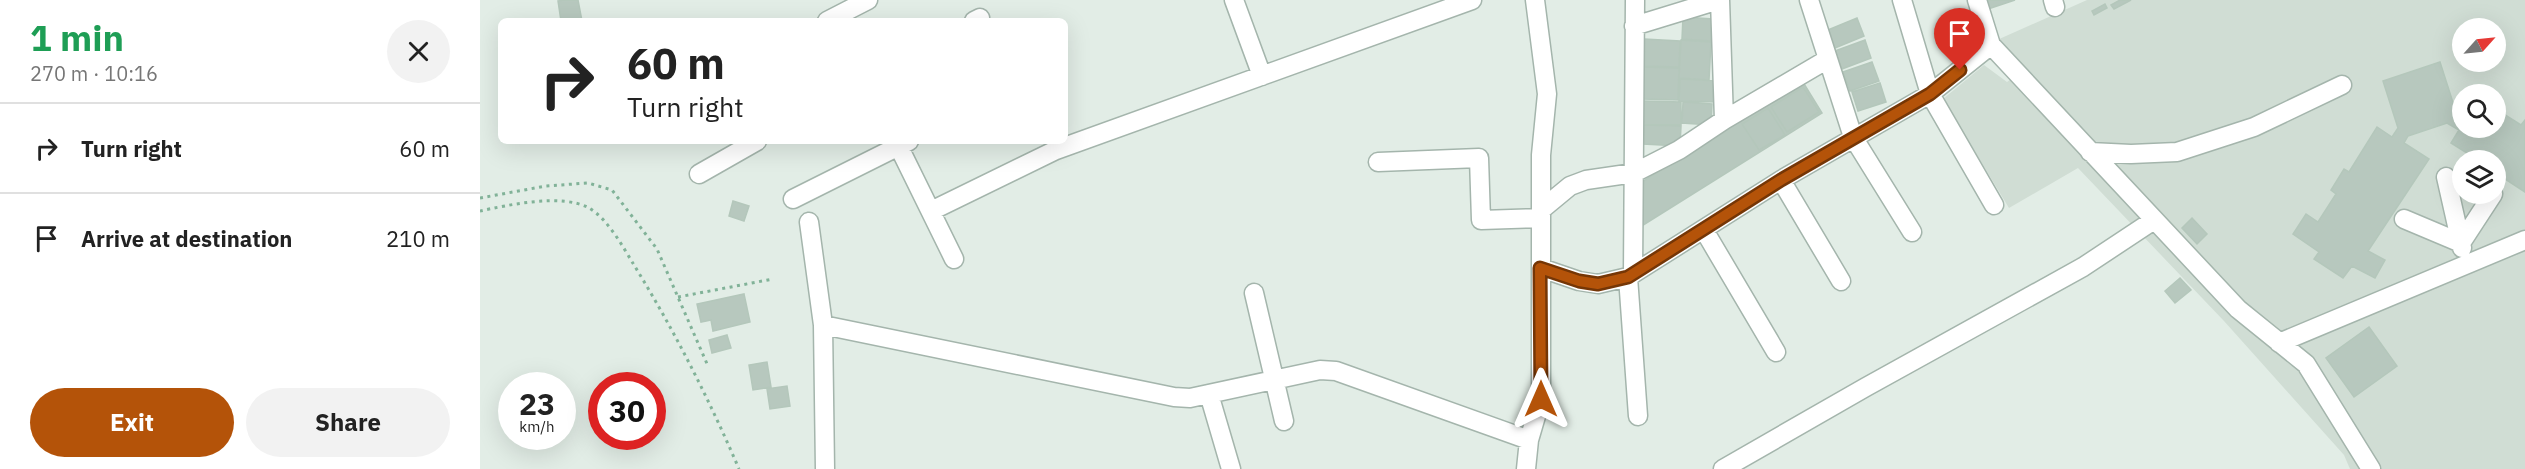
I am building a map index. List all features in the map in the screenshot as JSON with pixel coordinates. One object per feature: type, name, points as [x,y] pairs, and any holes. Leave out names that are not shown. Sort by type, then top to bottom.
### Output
[{"type":"street","points":[[831,15],[868,0]]},
{"type":"street","points":[[1234,0],[1262,76]]},
{"type":"street","points":[[1526,469],[1529,440],[1541,399],[1541,155],[1547,94],[1535,0]]},
{"type":"street","points":[[1635,0],[1634,173],[1630,276],[1638,416]]},
{"type":"street","points":[[1634,26],[1719,0],[1724,120]]},
{"type":"street","points":[[1809,0],[1853,137],[1912,232]]},
{"type":"street","points":[[1902,0],[1930,94],[1994,205]]},
{"type":"street","points":[[1977,0],[1991,45],[2238,309],[2306,364],[2370,469]]},
{"type":"street","points":[[930,211],[1056,150],[1467,1]]},
{"type":"street","points":[[1540,268],[1579,281],[1598,284],[1630,276],[1781,180],[1930,94],[1991,45]]},
{"type":"street","points":[[1378,162],[1479,158],[1481,220],[1541,214],[1570,186],[1586,180],[1634,173],[1679,150],[1724,120],[1828,59]]},
{"type":"street","points":[[2090,152],[2131,154],[2177,152],[2254,128],[2342,85]]},
{"type":"street","points":[[699,174],[752,144]]},
{"type":"street","points":[[793,199],[899,144]]},
{"type":"street","points":[[901,144],[930,211],[954,259]]},
{"type":"street","points":[[2446,177],[2466,265]]},
{"type":"street","points":[[1781,180],[1841,281]]},
{"type":"street","points":[[2461,243],[2487,204]]},
{"type":"street","points":[[2404,219],[2461,243]]},
{"type":"street","points":[[1723,469],[2083,267],[2154,220]]},
{"type":"street","points":[[809,222],[822,325],[825,469]]},
{"type":"street","points":[[1704,230],[1776,352]]},
{"type":"street","points":[[2279,343],[2525,240]]},
{"type":"street","points":[[1254,293],[1284,421]]},
{"type":"street","points":[[822,325],[1174,397],[1190,398],[1320,370],[1343,373],[1529,440]]},
{"type":"street","points":[[1209,394],[1231,469]]},
{"type":"path","points":[[480,198],[546,186],[588,183],[612,189],[657,249],[708,366]]},
{"type":"path","points":[[480,211],[554,200],[588,208],[613,232],[653,295],[715,412],[739,469]]},
{"type":"path","points":[[677,297],[773,279]]},
{"type":"shaded area","points":[[2087,0],[2525,0],[2525,469],[2350,469],[2344,455],[2224,321],[2078,168],[2009,208],[1943,99],[1984,65],[2007,82],[2021,72],[1997,40]]},
{"type":"building","points":[[578,0],[581,18],[561,18],[558,1]]},
{"type":"building","points":[[1985,0],[2015,0],[1988,9]]},
{"type":"building","points":[[2120,0],[2131,0],[2114,9],[2111,5]]},
{"type":"building","points":[[2105,4],[2107,8],[2094,15],[2092,11]]},
{"type":"building","points":[[1683,17],[1713,19],[1711,41],[1682,39]]},
{"type":"building","points":[[1857,18],[1864,36],[1835,48],[1828,30]]},
{"type":"building","points":[[1644,39],[1680,41],[1679,67],[1644,66]]},
{"type":"building","points":[[1681,40],[1711,42],[1709,80],[1679,78]]},
{"type":"building","points":[[1865,40],[1871,58],[1842,69],[1835,51]]},
{"type":"building","points":[[1872,62],[1879,81],[1850,91],[1843,72]]},
{"type":"building","points":[[2440,62],[2452,100],[2452,126],[2447,123],[2408,136],[2404,143],[2429,159],[2368,251],[2385,260],[2375,278],[2352,266],[2343,278],[2314,259],[2319,252],[2293,234],[2306,214],[2318,222],[2336,194],[2331,190],[2344,169],[2349,172],[2377,127],[2392,137],[2398,128],[2383,81]]},
{"type":"building","points":[[1643,67],[1679,68],[1678,100],[1642,99]]},
{"type":"building","points":[[1680,79],[1718,81],[1717,102],[1679,101]]},
{"type":"building","points":[[1801,79],[1822,113],[1640,227],[1642,182]]},
{"type":"building","points":[[1880,83],[1886,102],[1858,111],[1852,92]]},
{"type":"building","points":[[1803,87],[1819,112],[1787,132],[1771,107]]},
{"type":"building","points":[[1644,101],[1681,102],[1681,125],[1643,125]]},
{"type":"building","points":[[1683,102],[1712,104],[1711,125],[1682,123]]},
{"type":"building","points":[[1768,108],[1785,135],[1759,150],[1742,124]]},
{"type":"building","points":[[2506,115],[2521,125],[2525,120],[2525,192],[2506,180],[2506,150],[2462,150],[2451,143],[2454,138],[2506,138]]},
{"type":"building","points":[[1644,125],[1681,126],[1680,146],[1643,144]]},
{"type":"building","points":[[733,201],[749,206],[744,221],[729,216]]},
{"type":"building","points":[[2192,218],[2207,234],[2197,244],[2182,228]]},
{"type":"building","points":[[2180,278],[2191,290],[2175,303],[2165,291]]},
{"type":"building","points":[[744,294],[750,322],[713,331],[711,320],[701,322],[697,304]]},
{"type":"building","points":[[2369,327],[2397,366],[2354,397],[2326,358]]},
{"type":"building","points":[[727,335],[731,348],[712,353],[709,340]]},
{"type":"building","points":[[767,362],[771,387],[753,390],[749,365]]},
{"type":"building","points":[[787,386],[790,406],[770,409],[767,389]]},
{"type":"route","points":[[1541,399],[1540,268],[1579,281],[1598,284],[1628,277],[1781,180],[1930,94],[1960,70]]}]
